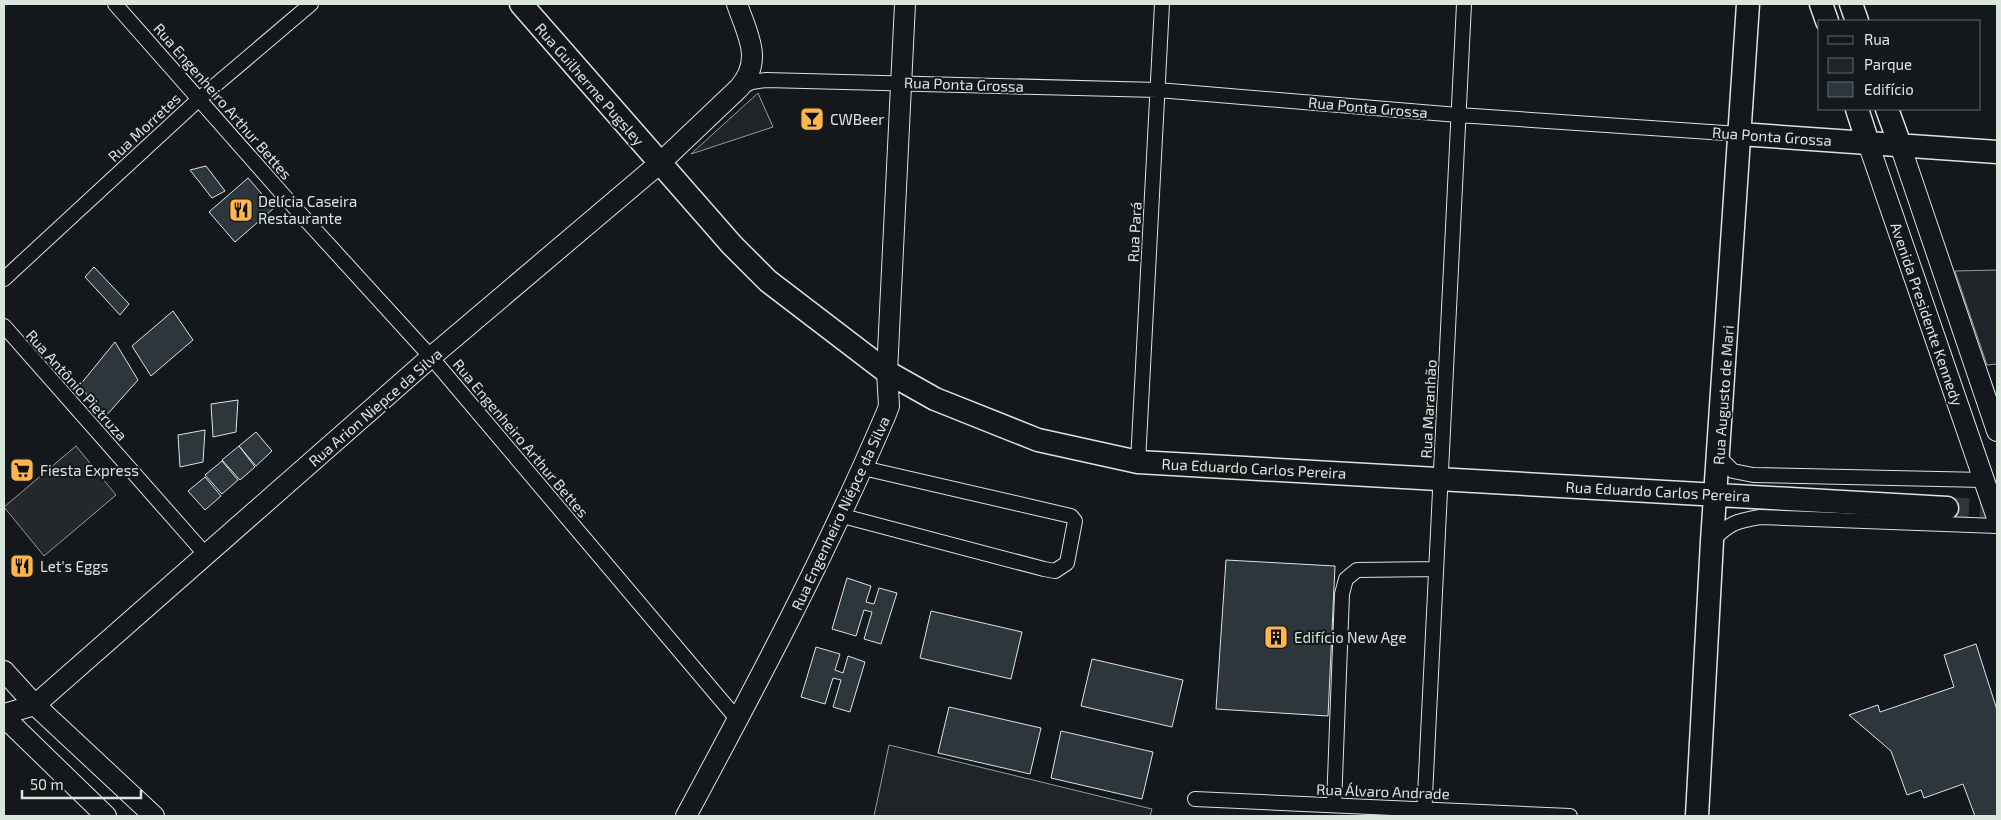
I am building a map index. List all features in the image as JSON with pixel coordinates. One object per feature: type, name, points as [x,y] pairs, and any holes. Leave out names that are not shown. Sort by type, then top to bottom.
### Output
[{"type":"main road","name":"Rua Guilherme Pugsley","points":[[521,4],[660,163]]},
{"type":"main road","name":"Rua Augusto de Mari","points":[[1697,816],[1712,541],[1717,495],[1748,4]]},
{"type":"main road","points":[[1821,4],[1827,20]]},
{"type":"main road","points":[[1852,4],[1858,20]]},
{"type":"main road","name":"Avenida Presidente Kennedy","points":[[1857,110],[1868,143]]},
{"type":"main road","name":"Avenida Presidente Kennedy","points":[[1887,110],[1900,145]]},
{"type":"main road","name":"Rua Ponta Grossa","points":[[1740,134],[1997,152]]},
{"type":"main road","name":"Rua Eduardo Carlos Pereira","points":[[660,163],[732,245],[768,281],[887,372],[935,399],[1038,440],[1138,462],[1947,508]]},
{"type":"street","name":"Rua Engenheiro Arthur Bettes","points":[[115,4],[431,357],[738,720]]},
{"type":"street","name":"Rua Morretes","points":[[4,279],[199,99],[311,4]]},
{"type":"street","name":"Rua Arion Niepce da Silva","points":[[4,715],[35,705],[431,357],[660,163],[739,88],[750,75],[753,58],[737,4]]},
{"type":"street","name":"Rua Engenheiro Niépce da Silva","points":[[686,816],[788,623],[863,468],[888,406],[887,372],[905,4]]},
{"type":"street","name":"Rua Pará","points":[[1138,462],[1162,4]]},
{"type":"street","name":"Rua Maranhão","points":[[1425,812],[1464,4]]},
{"type":"street","name":"Rua Ponta Grossa","points":[[739,88],[758,80],[1158,90],[1458,115],[1740,134]]},
{"type":"street","name":"Avenida Presidente Kennedy","points":[[1868,143],[1997,518]]},
{"type":"street","name":"Avenida Presidente Kennedy","points":[[1900,145],[1990,390],[1997,431]]},
{"type":"street","name":"Rua Antônio Pietruza","points":[[4,326],[206,554]]},
{"type":"street","points":[[1952,385],[1956,390],[1969,394],[1990,390]]},
{"type":"street","name":"Rua Eduardo Carlos Pereira","points":[[1719,457],[1733,471],[1754,475],[1984,480]]},
{"type":"street","points":[[839,515],[1044,570],[1056,571],[1067,563],[1075,521],[1071,516],[863,468]]},
{"type":"street","name":"Rua Eduardo Carlos Pereira","points":[[1712,541],[1725,527],[1735,521],[1760,517],[1997,526]]},
{"type":"street","points":[[1334,805],[1342,594],[1346,579],[1357,570],[1364,569],[1436,569]]},
{"type":"street","points":[[4,671],[35,705],[154,816]]},
{"type":"street","points":[[4,715],[106,816]]},
{"type":"street","name":"Rua Álvaro Andrade","points":[[1196,800],[1334,805],[1425,812],[1570,816]]},
{"type":"green space","points":[[758,93],[773,127],[691,154]]},
{"type":"green space","points":[[1997,270],[1997,364],[1987,365],[1955,271]]},
{"type":"green space","points":[[889,745],[1152,809],[1150,816],[874,816]]},
{"type":"shaded area","points":[[76,446],[116,495],[44,556],[4,507]]},
{"type":"building","points":[[206,166],[225,191],[212,198],[190,170]]},
{"type":"building","name":"Delícia Caseira Restaurante","points":[[248,178],[274,208],[235,242],[209,212]]},
{"type":"building","points":[[94,267],[129,304],[120,315],[85,277]]},
{"type":"building","points":[[173,311],[193,340],[151,376],[132,346]]},
{"type":"building","points":[[115,342],[138,380],[104,418],[80,385]]},
{"type":"building","points":[[238,400],[236,432],[213,437],[211,404]]},
{"type":"building","points":[[205,430],[203,462],[180,467],[178,435]]},
{"type":"building","points":[[256,432],[272,451],[256,466],[239,446]]},
{"type":"building","points":[[239,446],[255,467],[240,480],[222,460]]},
{"type":"building","points":[[222,461],[238,480],[222,494],[205,475]]},
{"type":"building","points":[[205,477],[221,496],[205,510],[188,491]]},
{"type":"building","name":"Edifício New Age","points":[[1226,560],[1335,566],[1328,716],[1216,709]]},
{"type":"building","points":[[847,578],[871,586],[866,602],[874,604],[879,588],[897,593],[881,644],[864,639],[872,612],[864,610],[856,636],[832,629]]},
{"type":"building","points":[[931,611],[1022,632],[1011,679],[920,658]]},
{"type":"building","points":[[1976,644],[1997,710],[1997,816],[1975,816],[1963,784],[1924,798],[1921,790],[1907,795],[1891,751],[1849,715],[1878,705],[1880,712],[1954,687],[1944,655]]},
{"type":"building","points":[[816,647],[840,654],[835,670],[843,673],[848,656],[865,662],[850,712],[833,707],[841,680],[833,678],[825,704],[801,697]]},
{"type":"building","points":[[1092,659],[1183,680],[1172,727],[1081,706]]},
{"type":"building","points":[[949,707],[1041,728],[1030,774],[938,753]]},
{"type":"building","points":[[1061,731],[1153,752],[1142,799],[1051,778]]},
{"type":"tunnel","points":[[1947,508],[1997,511]]},
{"type":"place","name":"CWBeer","points":[[812,119]]},
{"type":"place","name":"Delícia Caseira Restaurante","points":[[241,210]]},
{"type":"place","name":"Fiesta Express","points":[[22,470]]},
{"type":"place","name":"Let's Eggs","points":[[22,566]]},
{"type":"place","name":"Edifício New Age","points":[[1276,637]]}]
